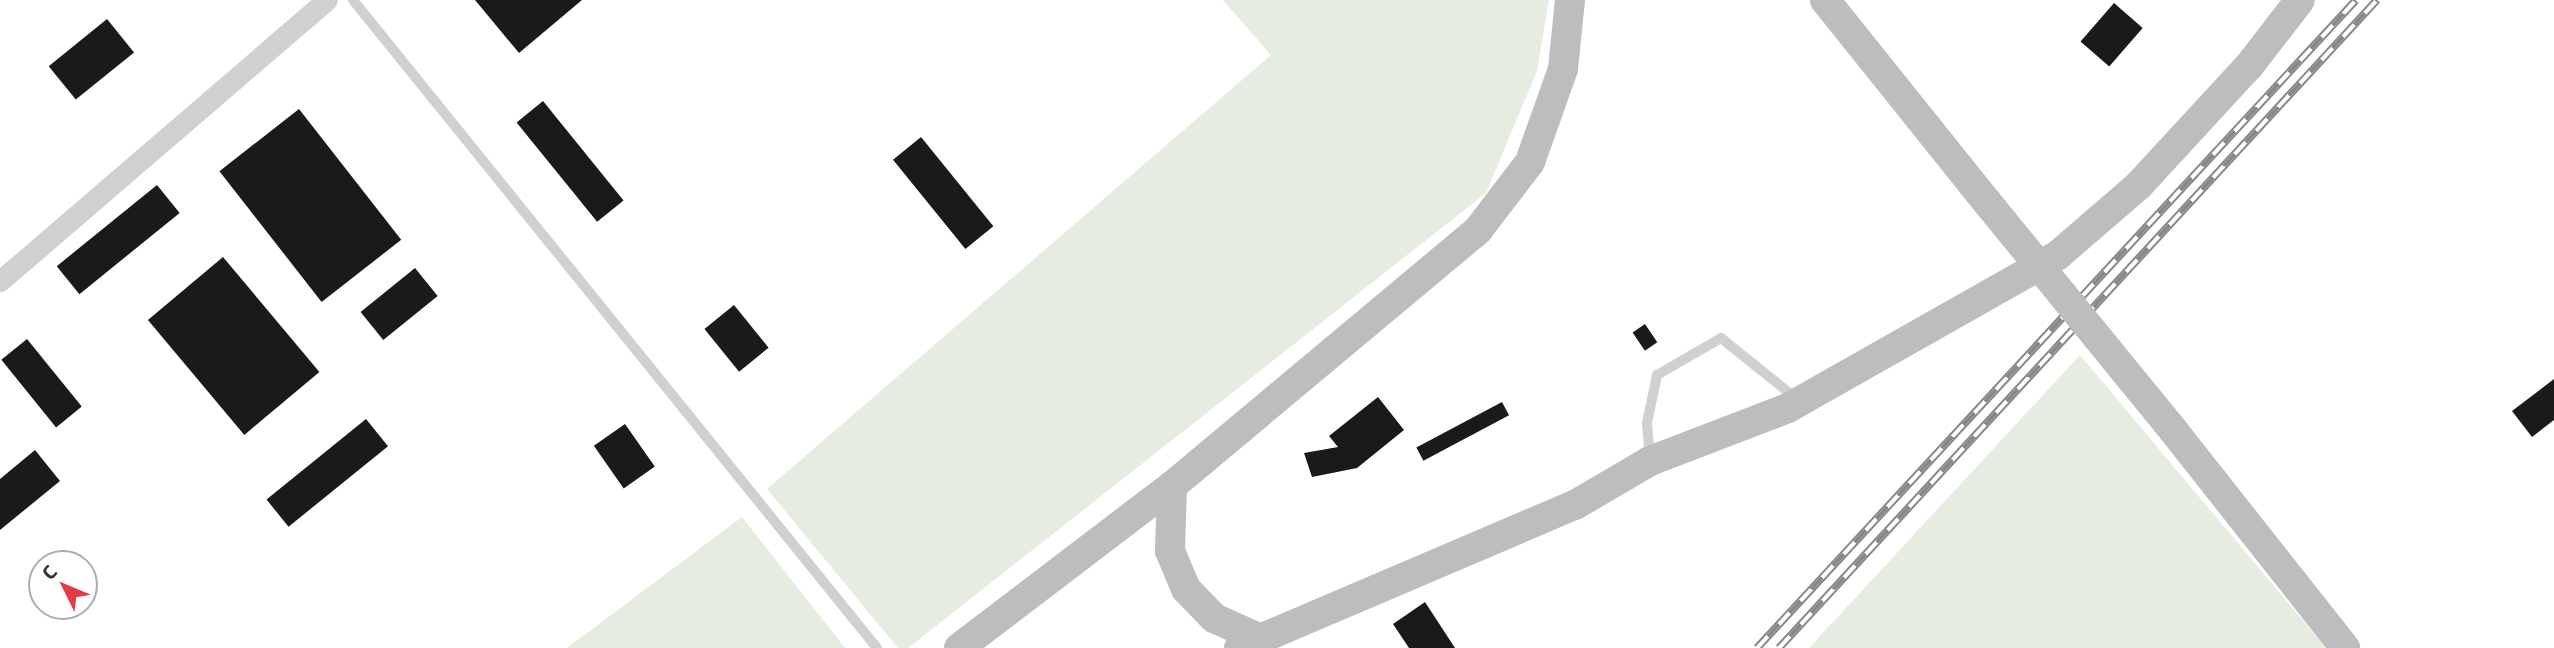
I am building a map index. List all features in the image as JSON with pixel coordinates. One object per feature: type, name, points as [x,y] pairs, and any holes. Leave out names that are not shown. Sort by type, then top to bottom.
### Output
[{"type":"main road","points":[[959,648],[1172,486],[1478,230],[1530,162],[1563,69],[1570,0]]},
{"type":"main road","points":[[1825,0],[2173,430],[2345,648]]},
{"type":"main road","points":[[1172,486],[1170,551],[1186,589],[1214,618],[1250,644],[1575,505],[1650,461],[1800,401],[2058,255],[2139,185],[2249,66],[2300,0]]},
{"type":"street","points":[[0,281],[327,0]]},
{"type":"lane","points":[[353,0],[877,648]]},
{"type":"lane","points":[[1650,461],[1647,423],[1657,375],[1721,338],[1800,401]]},
{"type":"shaded area","points":[[1223,0],[1549,0],[1537,71],[1486,193],[908,648],[898,648],[767,489],[1271,55]]},
{"type":"shaded area","points":[[2080,355],[2326,648],[1809,648]]},
{"type":"shaded area","points":[[742,517],[845,648],[567,648]]},
{"type":"building","points":[[475,0],[582,0],[519,53]]},
{"type":"building","points":[[2114,3],[2143,28],[2109,66],[2081,41]]},
{"type":"building","points":[[107,19],[134,52],[76,100],[49,66]]},
{"type":"building","points":[[543,101],[624,200],[597,222],[517,122]]},
{"type":"building","points":[[299,109],[401,240],[322,302],[219,171]]},
{"type":"building","points":[[921,137],[993,226],[965,249],[893,160]]},
{"type":"building","points":[[157,185],[180,213],[79,294],[57,266]]},
{"type":"building","points":[[223,257],[319,372],[244,435],[148,320]]},
{"type":"building","points":[[415,268],[438,296],[383,340],[361,312]]},
{"type":"building","points":[[734,305],[769,348],[739,372],[704,329]]},
{"type":"building","points":[[1645,324],[1657,342],[1645,351],[1633,332]]},
{"type":"building","points":[[27,339],[82,407],[56,427],[1,360]]},
{"type":"building","points":[[2554,379],[2554,420],[2532,437],[2512,411]]},
{"type":"building","points":[[1378,397],[1404,430],[1357,468],[1312,477],[1304,453],[1338,447],[1329,436]]},
{"type":"building","points":[[1502,402],[1509,415],[1423,461],[1416,448]]},
{"type":"building","points":[[366,419],[388,446],[289,527],[267,500]]},
{"type":"building","points":[[625,424],[655,467],[624,488],[594,446]]},
{"type":"building","points":[[35,450],[60,481],[0,530],[0,479]]},
{"type":"building","points":[[1425,602],[1455,648],[1409,648],[1393,624]]},
{"type":"railway","points":[[1757,648],[2356,0]]},
{"type":"railway","points":[[1779,648],[2377,0]]}]
